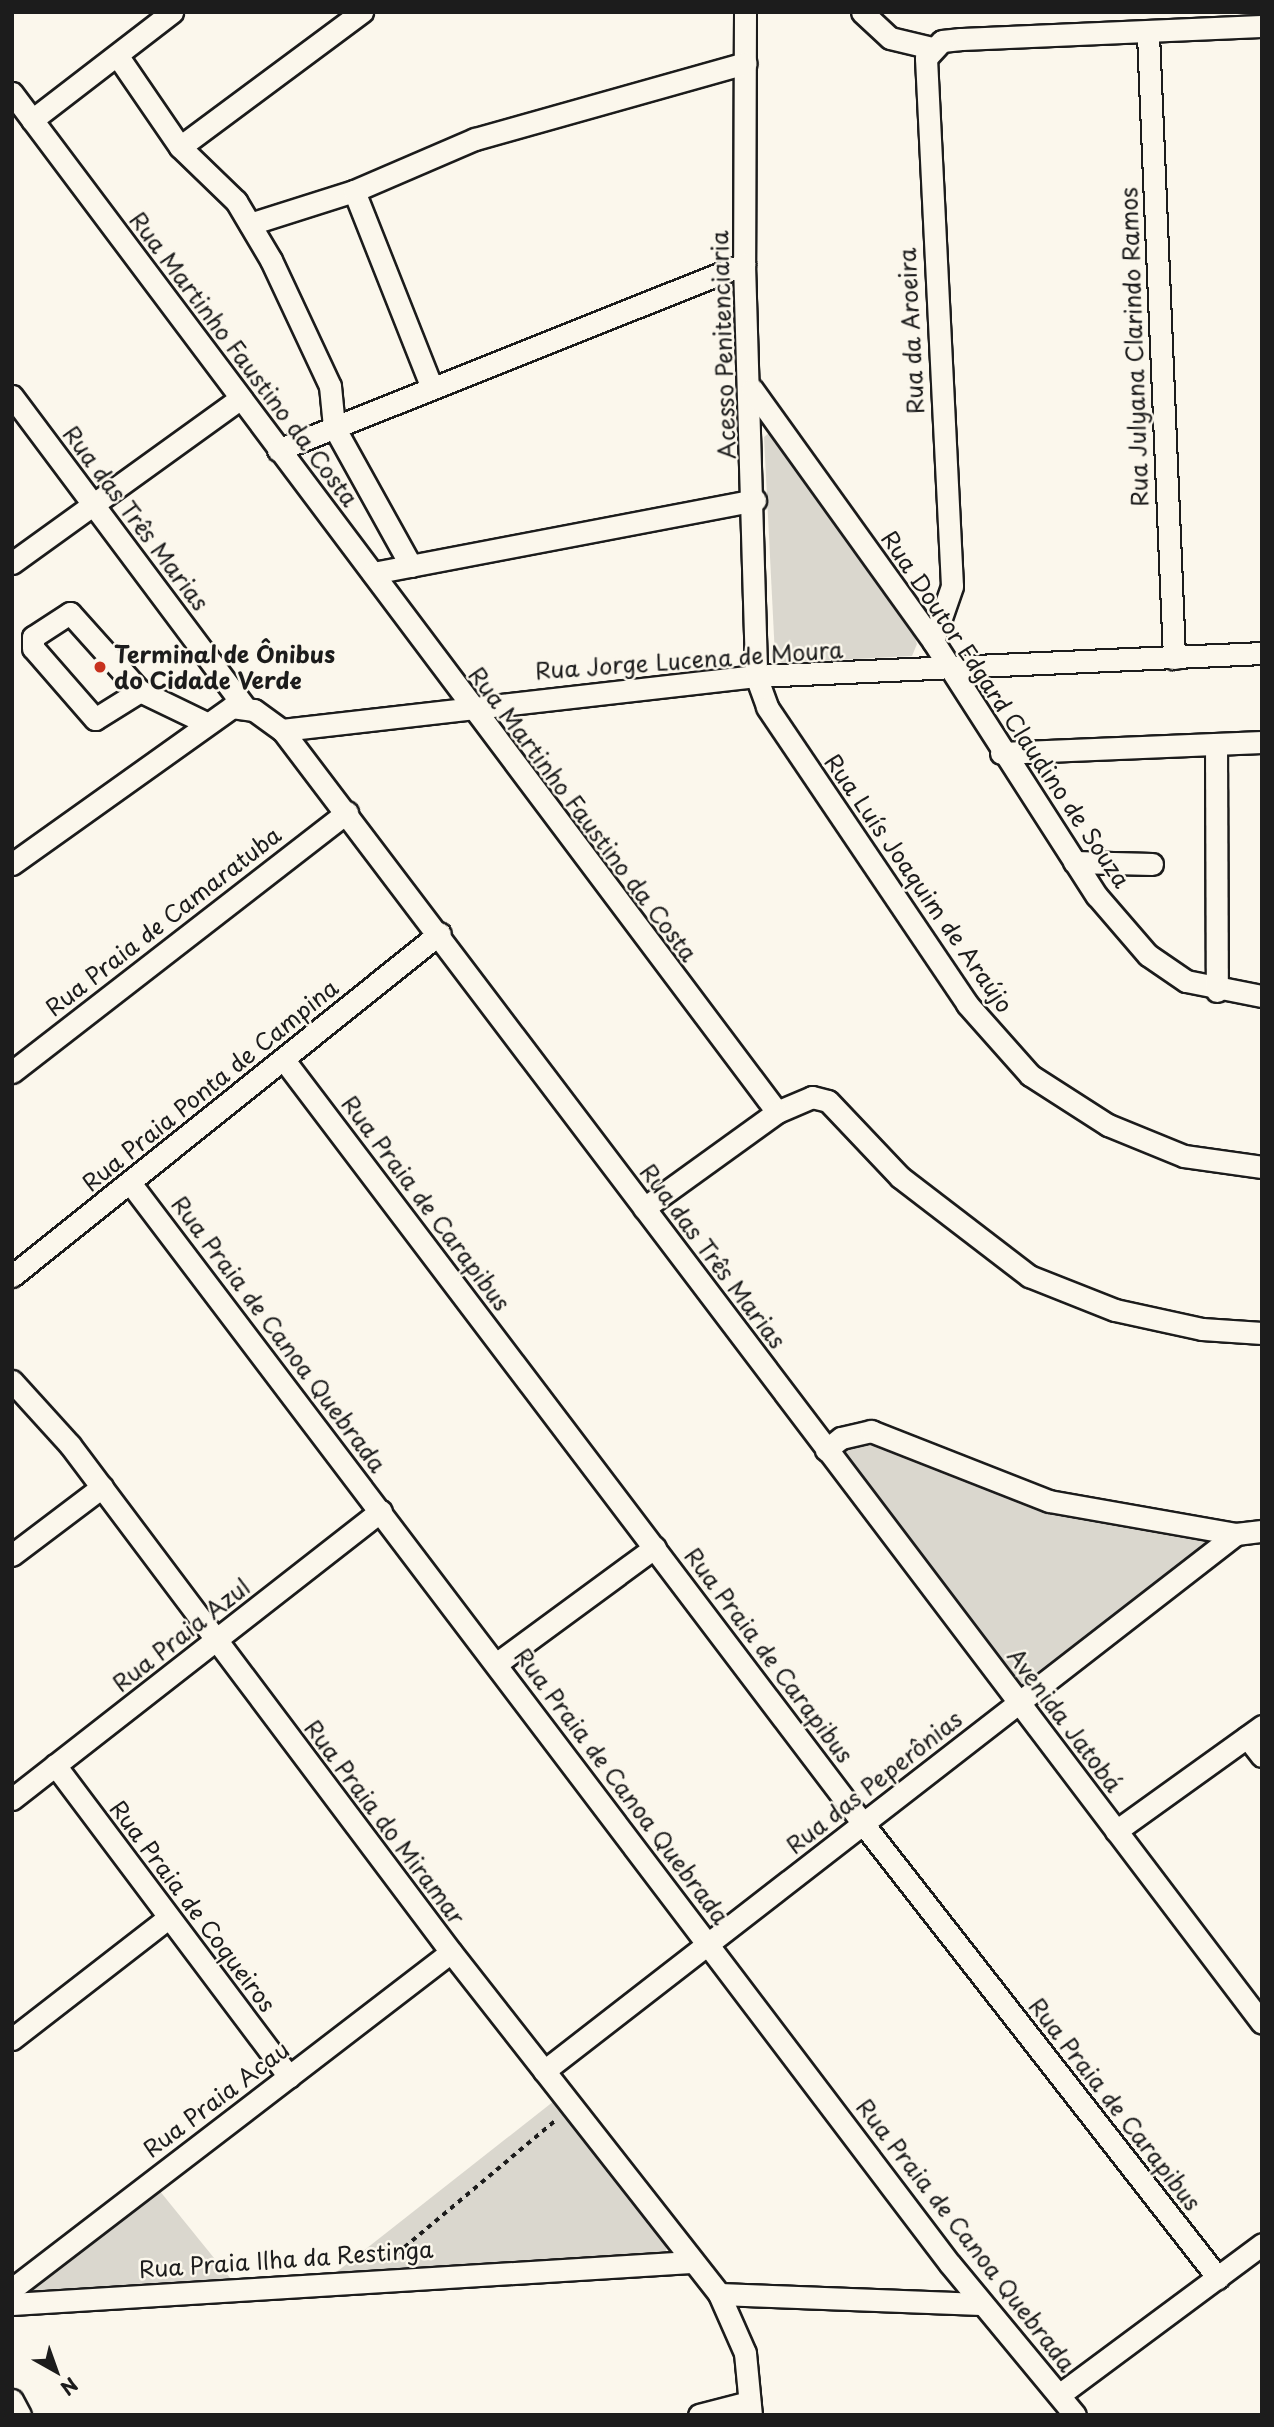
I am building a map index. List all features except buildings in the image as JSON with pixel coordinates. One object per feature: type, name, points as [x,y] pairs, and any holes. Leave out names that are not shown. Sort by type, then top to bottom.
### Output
[{"type":"street","points":[[32,120],[119,58],[172,12]]},
{"type":"street","points":[[180,148],[362,12]]},
{"type":"street","name":"Acesso Penitenciaria","points":[[745,12],[744,264],[752,389],[756,676]]},
{"type":"street","points":[[863,12],[890,38],[933,48],[961,39],[1147,34],[1262,26]]},
{"type":"street","name":"Rua Julyana Clarindo Ramos","points":[[1147,34],[1174,657]]},
{"type":"street","name":"Rua da Aroeira","points":[[933,48],[924,95],[952,586],[933,640]]},
{"type":"street","points":[[119,58],[180,148],[227,190],[250,224],[330,386],[334,427]]},
{"type":"street","points":[[250,224],[354,191],[475,139],[746,63]]},
{"type":"street","name":"Rua Martinho Faustino da Costa","points":[[12,93],[239,399],[373,573],[467,704],[776,1112]]},
{"type":"street","points":[[354,191],[432,388]]},
{"type":"street","points":[[278,450],[744,264]]},
{"type":"street","name":"Rua Doutor Edgard Claudino de Souza","points":[[752,389],[933,640],[947,670],[1074,862],[1147,955],[1186,981],[1217,991],[1262,996]]},
{"type":"street","name":"Rua das Três Marias","points":[[12,396],[244,706]]},
{"type":"street","points":[[12,563],[95,507],[239,399]]},
{"type":"street","name":"Rua Martinho Faustino da Costa","points":[[334,427],[411,566]]},
{"type":"street","points":[[373,573],[755,500]]},
{"type":"street","points":[[140,691],[95,719],[33,648],[33,636],[70,613],[140,691],[204,722]]},
{"type":"street","name":"Rua Jorge Lucena de Moura","points":[[282,730],[467,704],[756,676],[947,670],[1262,653]]},
{"type":"street","name":"Rua Luís Joaquim de Araújo","points":[[756,676],[779,731],[967,1004],[1030,1075],[1108,1125],[1184,1156],[1262,1167]]},
{"type":"street","points":[[12,864],[204,722],[244,706],[282,730]]},
{"type":"street","name":"Rua das Três Marias","points":[[282,730],[440,933],[826,1450]]},
{"type":"street","points":[[1001,753],[1262,742]]},
{"type":"street","points":[[1216,744],[1217,991]]},
{"type":"street","name":"Rua Praia de Camaratuba","points":[[12,1072],[347,812]]},
{"type":"street","points":[[1074,862],[1152,864]]},
{"type":"street","name":"Rua Praia Ponta de Campina","points":[[12,1276],[131,1184],[440,933]]},
{"type":"street","name":"Rua Praia de Carapibus","points":[[284,1060],[864,1825],[1218,2278]]},
{"type":"street","points":[[644,1208],[776,1112],[812,1097],[828,1101],[901,1177],[1029,1276],[1115,1310],[1202,1329],[1262,1333]]},
{"type":"street","name":"Rua Praia de Canoa Quebrada","points":[[131,1184],[981,2304],[1075,2415]]},
{"type":"street","name":"Rua Praia do Miramar","points":[[12,1381],[102,1487],[214,1642],[451,1952],[691,2262],[719,2294],[745,2353],[750,2408]]},
{"type":"street","points":[[826,1450],[841,1438],[871,1431],[1049,1501],[1236,1534],[1262,1531]]},
{"type":"street","name":"Avenida Jatobá","points":[[826,1450],[1262,2023]]},
{"type":"street","points":[[12,1555],[102,1487]]},
{"type":"street","name":"Rua Praia Azul","points":[[12,1799],[381,1511]]},
{"type":"street","name":"Rua das Peperônias","points":[[544,2071],[1236,1534]]},
{"type":"street","points":[[496,1664],[655,1546]]},
{"type":"street","points":[[1116,1831],[1254,1731],[1262,1756]]},
{"type":"street","name":"Rua Praia de Coqueiros","points":[[55,1765],[289,2077]]},
{"type":"street","points":[[12,2039],[168,1918]]},
{"type":"street","name":"Rua Praia Acau","points":[[12,2289],[451,1952]]},
{"type":"street","points":[[1059,2395],[1262,2245]]},
{"type":"street","name":"Rua Praia Ilha da Restinga","points":[[12,2304],[365,2280],[691,2262]]},
{"type":"street","points":[[719,2294],[981,2304]]},
{"type":"street","points":[[12,2400],[20,2415]]},
{"type":"street","points":[[699,2415],[750,2408]]},
{"type":"path","points":[[365,2280],[572,2106]]},
{"type":"shaded area","points":[[769,433],[911,627],[917,644],[912,656],[782,663],[775,656],[764,437]]},
{"type":"shaded area","points":[[869,1440],[1021,1502],[1204,1538],[1207,1544],[1020,1685],[844,1455],[850,1446]]},
{"type":"shaded area","points":[[554,2101],[668,2245],[665,2253],[334,2274]]},
{"type":"shaded area","points":[[159,2190],[231,2279],[26,2294]]},
{"type":"place","name":"Terminal de Ônibus do Cidade Verde","points":[[100,667]]}]
